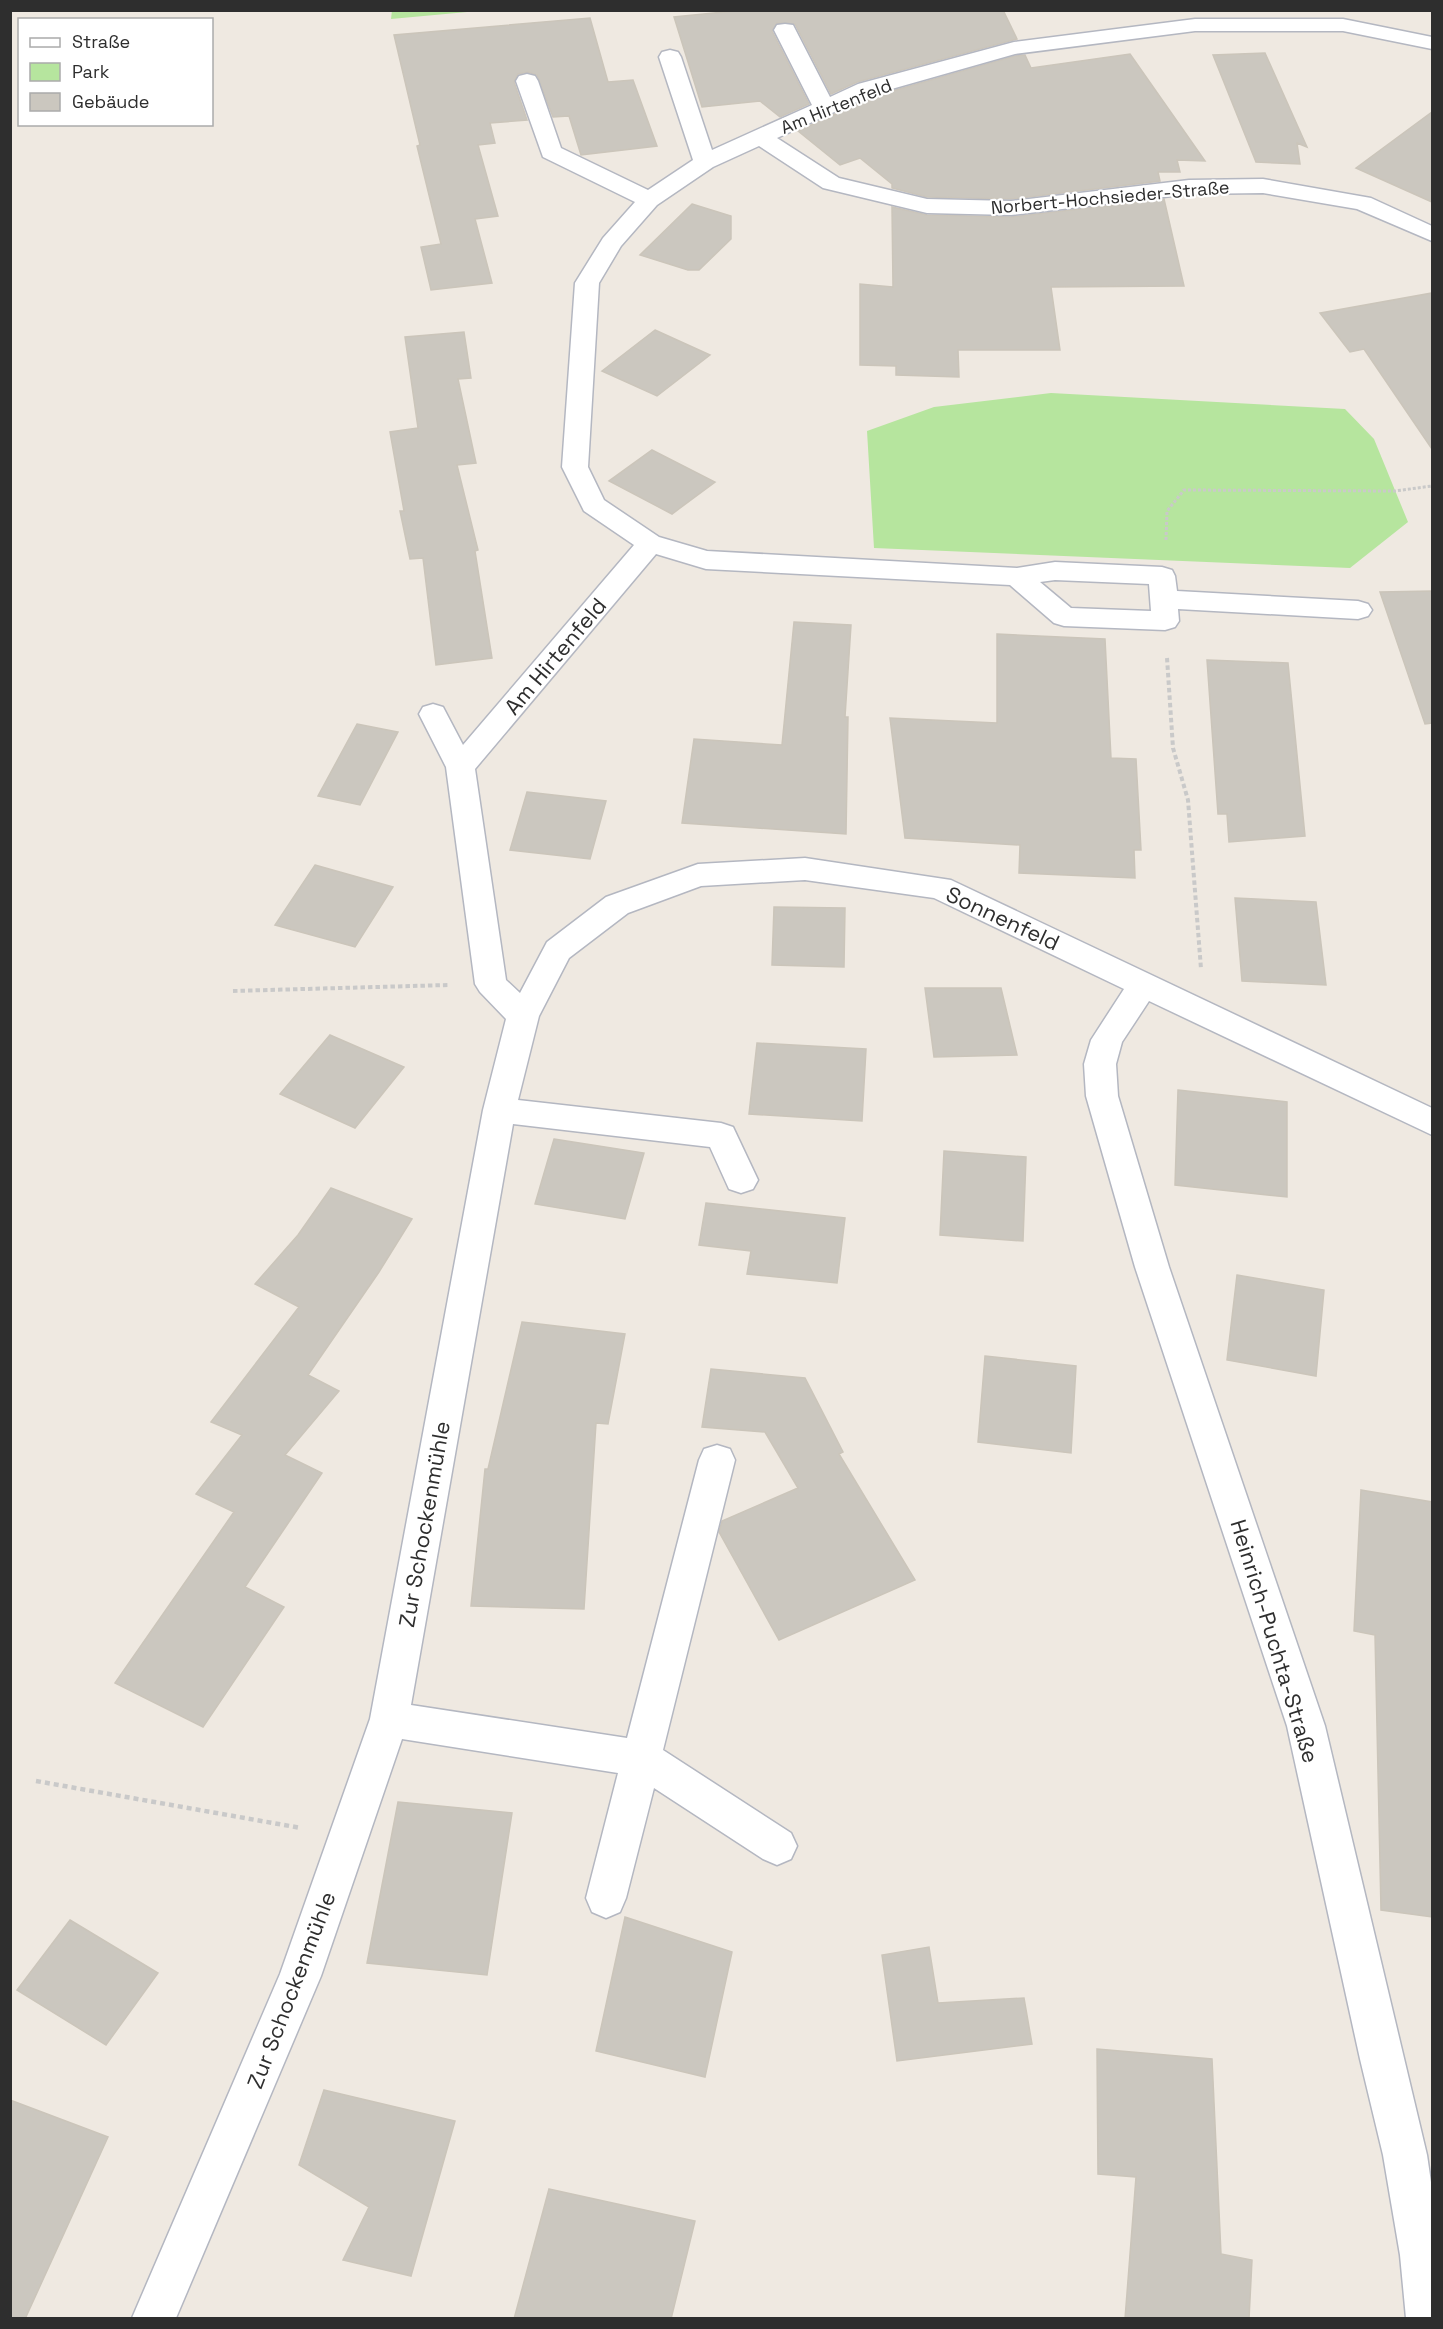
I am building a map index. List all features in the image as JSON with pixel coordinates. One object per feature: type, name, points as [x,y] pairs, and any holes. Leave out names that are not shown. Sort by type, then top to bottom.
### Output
[{"type":"street","name":"Am Hirtenfeld","points":[[1163,599],[1055,571],[1017,578],[706,560],[650,543],[593,505],[575,467],[587,283],[611,243],[649,200],[705,162],[866,89],[1014,48],[1195,25],[1342,25],[1432,43]]},
{"type":"street","points":[[785,30],[824,108]]},
{"type":"street","points":[[670,57],[705,162]]},
{"type":"street","points":[[527,81],[551,152],[649,200]]},
{"type":"street","name":"Norbert-Hochsieder-Straße","points":[[760,137],[831,183],[927,206],[1011,208],[1189,187],[1263,186],[1363,203],[1432,234]]},
{"type":"street","name":"Am Hirtenfeld","points":[[460,767],[650,543]]},
{"type":"street","points":[[1017,578],[1064,617],[1163,599],[1358,610]]},
{"type":"street","points":[[433,714],[460,767],[491,984],[523,1016]]},
{"type":"street","name":"Sonnenfeld","points":[[523,1016],[558,950],[617,905],[698,875],[805,869],[940,888],[1432,1122]]},
{"type":"street","name":"Heinrich-Puchta-Straße","points":[[1144,984],[1107,1040],[1100,1064],[1102,1096],[1152,1267],[1306,1726],[1405,2155],[1422,2255],[1428,2319]]},
{"type":"street","name":"Zur Schockenmühle","points":[[154,2319],[300,1976],[389,1719],[499,1110],[523,1016]]},
{"type":"street","points":[[499,1110],[721,1136],[741,1180]]},
{"type":"street","points":[[606,1898],[717,1460]]},
{"type":"street","points":[[389,1719],[641,1758],[777,1846]]},
{"type":"path","points":[[1205,1013],[1188,800],[1173,748],[1163,599],[1167,511],[1184,490],[1395,491],[1432,486]]},
{"type":"path","points":[[233,991],[491,984]]},
{"type":"path","points":[[36,1781],[349,1836]]},
{"type":"green space","points":[[392,10],[478,10],[478,11],[391,19]]},
{"type":"green space","points":[[1051,393],[1345,409],[1374,439],[1408,522],[1350,568],[874,548],[867,431],[934,407]]},
{"type":"building","points":[[744,10],[1003,10],[1017,39],[857,82],[831,94],[795,24],[777,23],[772,31],[809,104],[780,117],[760,101],[702,107],[674,17]]},
{"type":"building","points":[[590,18],[608,82],[633,80],[657,146],[581,155],[569,116],[553,117],[537,75],[528,72],[518,74],[514,82],[527,120],[490,123],[495,143],[478,145],[498,216],[475,219],[492,283],[431,290],[421,247],[441,244],[417,146],[420,145],[394,35]]},
{"type":"building","points":[[1265,53],[1307,147],[1297,143],[1300,164],[1256,162],[1213,55]]},
{"type":"building","points":[[1130,54],[1205,161],[1177,160],[1180,172],[1158,172],[1160,181],[1011,199],[927,197],[892,188],[892,184],[860,158],[840,165],[798,131],[875,96],[1015,56],[1025,55],[1031,68]]},
{"type":"building","points":[[1432,112],[1432,202],[1356,168]]},
{"type":"building","points":[[1164,199],[1184,286],[1051,287],[1060,350],[958,350],[959,377],[896,375],[896,366],[860,365],[860,284],[893,287],[892,207],[927,215],[1011,217]]},
{"type":"building","points":[[692,204],[731,216],[731,239],[699,270],[688,270],[640,255]]},
{"type":"building","points":[[1432,293],[1432,449],[1364,349],[1350,352],[1320,313]]},
{"type":"building","points":[[655,330],[710,355],[657,396],[602,371]]},
{"type":"building","points":[[464,332],[471,378],[458,379],[476,463],[457,465],[478,550],[475,551],[492,658],[436,665],[423,558],[410,559],[400,511],[404,511],[390,432],[418,428],[405,337]]},
{"type":"building","points":[[652,450],[715,482],[672,514],[609,481]]},
{"type":"building","points":[[1432,591],[1432,723],[1425,724],[1380,592]]},
{"type":"building","points":[[794,622],[851,625],[845,717],[848,717],[846,834],[682,823],[694,739],[782,745]]},
{"type":"building","points":[[997,634],[1105,639],[1111,758],[1136,759],[1141,850],[1134,850],[1135,878],[1019,873],[1020,845],[905,838],[890,718],[997,723]]},
{"type":"building","points":[[1207,660],[1288,663],[1305,836],[1229,842],[1227,814],[1218,814]]},
{"type":"building","points":[[357,724],[398,732],[360,805],[318,796]]},
{"type":"building","points":[[527,792],[606,801],[590,859],[510,850]]},
{"type":"building","points":[[315,865],[393,887],[355,947],[275,925]]},
{"type":"building","points":[[1235,898],[1316,902],[1326,985],[1242,981]]},
{"type":"building","points":[[774,907],[845,908],[844,967],[772,965]]},
{"type":"building","points":[[925,988],[1001,988],[1017,1055],[934,1057]]},
{"type":"building","points":[[330,1035],[404,1067],[355,1128],[280,1094]]},
{"type":"building","points":[[757,1043],[866,1049],[862,1121],[749,1114]]},
{"type":"building","points":[[1178,1090],[1287,1102],[1287,1197],[1175,1185]]},
{"type":"building","points":[[554,1139],[644,1153],[625,1219],[535,1204]]},
{"type":"building","points":[[944,1151],[1026,1157],[1023,1241],[940,1235]]},
{"type":"building","points":[[331,1188],[412,1219],[379,1272],[308,1375],[339,1391],[285,1455],[322,1473],[245,1587],[284,1607],[203,1727],[115,1683],[234,1512],[196,1494],[242,1435],[211,1422],[299,1307],[255,1284],[298,1235]]},
{"type":"building","points":[[706,1203],[845,1218],[837,1283],[747,1274],[751,1251],[699,1245]]},
{"type":"building","points":[[1237,1275],[1324,1290],[1316,1376],[1227,1360]]},
{"type":"building","points":[[522,1322],[625,1334],[608,1424],[596,1423],[584,1609],[471,1606],[485,1469],[488,1469]]},
{"type":"building","points":[[985,1356],[1076,1366],[1071,1453],[978,1442]]},
{"type":"building","points":[[711,1369],[805,1378],[843,1452],[839,1454],[915,1580],[779,1640],[719,1532],[722,1521],[798,1488],[765,1432],[702,1427]]},
{"type":"building","points":[[1361,1490],[1432,1502],[1432,1917],[1381,1910],[1375,1635],[1354,1631]]},
{"type":"building","points":[[398,1802],[512,1813],[487,1975],[367,1963]]},
{"type":"building","points":[[625,1917],[732,1952],[705,2077],[596,2051]]},
{"type":"building","points":[[70,1920],[158,1973],[106,2045],[17,1990]]},
{"type":"building","points":[[929,1947],[938,2003],[1024,1998],[1032,2044],[897,2061],[882,1955]]},
{"type":"building","points":[[1097,2049],[1212,2059],[1221,2254],[1252,2260],[1249,2319],[1125,2319],[1136,2177],[1098,2174]]},
{"type":"building","points":[[324,2090],[455,2121],[411,2276],[343,2260],[369,2207],[299,2165]]},
{"type":"building","points":[[10,2100],[108,2137],[25,2319],[10,2319]]},
{"type":"building","points":[[549,2189],[695,2221],[671,2319],[514,2319]]}]
